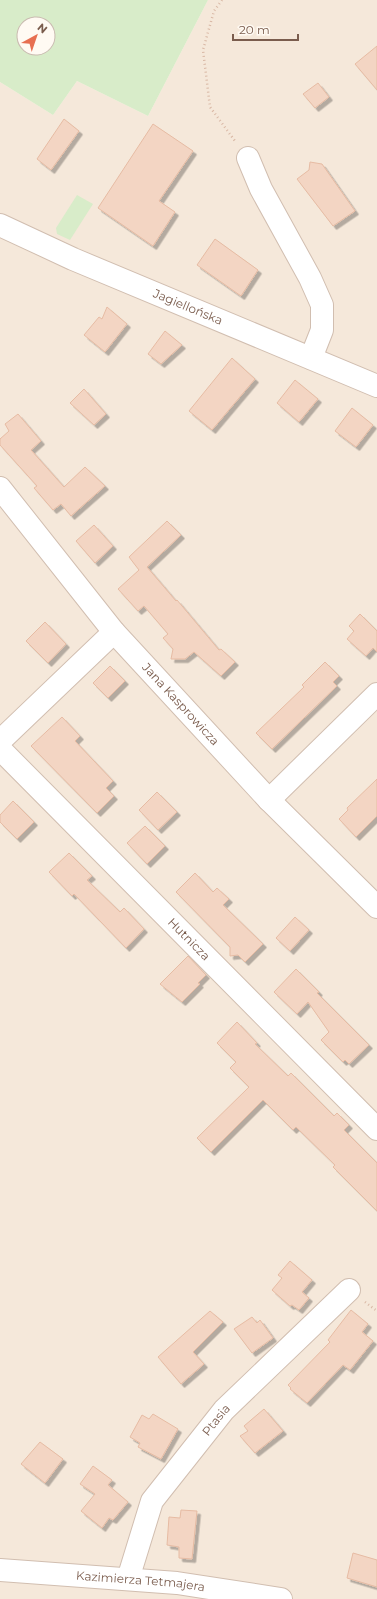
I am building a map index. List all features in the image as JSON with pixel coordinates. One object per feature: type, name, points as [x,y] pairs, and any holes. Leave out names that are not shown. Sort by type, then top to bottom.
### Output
[{"type":"street","points":[[248,158],[261,189],[310,278],[322,305],[322,330],[311,358]]},
{"type":"street","name":"Jagiellońska","points":[[0,225],[73,259],[377,386]]},
{"type":"street","name":"Jana Kasprowicza","points":[[0,488],[114,632],[269,800],[377,907]]},
{"type":"street","points":[[0,741],[114,632]]},
{"type":"street","points":[[269,800],[377,694]]},
{"type":"street","name":"Hutnicza","points":[[0,749],[377,1129]]},
{"type":"street","name":"Ptasia","points":[[128,1579],[152,1501],[224,1410],[349,1290]]},
{"type":"street","name":"Kazimierza Tetmajera","points":[[0,1570],[177,1583],[281,1599]]},
{"type":"path","points":[[222,0],[214,11],[203,50],[210,107],[248,158]]},
{"type":"shaded area","points":[[208,0],[377,0],[377,1599],[0,1599],[0,82],[53,115],[77,81],[148,116]]},
{"type":"green space","points":[[0,0],[208,0],[148,116],[77,81],[53,115],[0,82]]},
{"type":"green space","points":[[77,195],[93,204],[70,240],[57,234],[56,228]]},
{"type":"building","points":[[377,46],[377,90],[355,64]]},
{"type":"building","points":[[318,83],[329,97],[315,108],[303,94]]},
{"type":"building","points":[[64,119],[79,131],[51,170],[37,159]]},
{"type":"building","points":[[153,124],[193,151],[159,201],[175,212],[153,246],[98,208]]},
{"type":"building","points":[[310,162],[322,164],[355,211],[333,226],[297,179],[309,170]]},
{"type":"building","points":[[215,239],[258,270],[241,296],[197,265]]},
{"type":"building","points":[[107,307],[127,324],[105,352],[84,335],[99,317],[102,319]]},
{"type":"building","points":[[165,331],[182,345],[161,364],[148,354]]},
{"type":"building","points":[[232,358],[255,379],[212,430],[189,411]]},
{"type":"building","points":[[295,380],[318,399],[299,422],[277,403]]},
{"type":"building","points":[[84,389],[106,414],[94,425],[70,403]]},
{"type":"building","points":[[352,408],[373,425],[356,447],[335,431]]},
{"type":"building","points":[[18,414],[41,441],[31,450],[64,487],[85,467],[105,486],[71,516],[61,504],[53,510],[34,488],[37,486],[0,445],[0,439],[9,431],[5,424]]},
{"type":"building","points":[[167,521],[181,535],[147,567],[219,650],[221,649],[235,662],[221,676],[194,652],[185,659],[171,659],[173,649],[163,638],[168,634],[144,606],[138,611],[118,589],[139,570],[129,557]]},
{"type":"building","points":[[94,525],[113,546],[95,563],[76,541]]},
{"type":"building","points":[[360,614],[377,631],[377,652],[373,648],[366,656],[347,639],[354,631],[349,626]]},
{"type":"building","points":[[45,622],[66,644],[48,663],[26,641]]},
{"type":"building","points":[[325,662],[339,676],[333,682],[337,686],[272,749],[256,733],[304,687],[302,685]]},
{"type":"building","points":[[110,666],[125,681],[108,698],[93,683]]},
{"type":"building","points":[[62,717],[80,736],[75,741],[113,781],[106,788],[114,796],[97,813],[31,746]]},
{"type":"building","points":[[377,779],[377,816],[356,837],[339,819],[348,810],[347,808]]},
{"type":"building","points":[[157,792],[177,812],[158,830],[139,810]]},
{"type":"building","points":[[13,801],[34,822],[17,839],[0,822],[0,815]]},
{"type":"building","points":[[145,826],[165,846],[147,864],[127,843]]},
{"type":"building","points":[[69,853],[92,876],[87,880],[120,912],[124,908],[144,929],[126,948],[74,894],[72,896],[49,872]]},
{"type":"building","points":[[195,873],[213,892],[217,888],[229,899],[223,905],[263,944],[245,962],[238,955],[230,956],[230,947],[176,892]]},
{"type":"building","points":[[295,917],[309,930],[290,951],[276,938]]},
{"type":"building","points":[[188,956],[206,975],[198,983],[200,984],[182,1002],[160,984]]},
{"type":"building","points":[[296,969],[319,992],[317,993],[369,1045],[349,1064],[345,1060],[343,1062],[321,1040],[329,1032],[308,1002],[297,1014],[274,992]]},
{"type":"building","points":[[237,1022],[257,1043],[255,1044],[288,1076],[291,1073],[334,1116],[337,1113],[349,1125],[344,1130],[377,1163],[377,1211],[333,1167],[335,1165],[296,1127],[293,1130],[263,1100],[211,1152],[197,1138],[249,1087],[230,1068],[236,1062],[217,1043]]},
{"type":"building","points":[[290,1261],[312,1280],[302,1292],[309,1298],[299,1310],[292,1305],[290,1306],[272,1290],[282,1278],[278,1275]]},
{"type":"building","points":[[351,1310],[368,1324],[362,1332],[373,1341],[350,1370],[343,1365],[307,1403],[290,1389],[291,1388],[288,1385],[330,1342],[328,1340]]},
{"type":"building","points":[[210,1311],[223,1322],[193,1352],[204,1364],[181,1384],[158,1357]]},
{"type":"building","points":[[252,1317],[257,1323],[260,1320],[273,1338],[252,1353],[234,1329]]},
{"type":"building","points":[[264,1409],[283,1431],[255,1453],[240,1436],[248,1431],[244,1426]]},
{"type":"building","points":[[153,1414],[178,1429],[161,1459],[138,1447],[140,1443],[130,1437],[142,1415],[149,1419]]},
{"type":"building","points":[[40,1442],[63,1459],[45,1483],[21,1464]]},
{"type":"building","points":[[93,1466],[112,1480],[108,1485],[128,1502],[113,1520],[109,1518],[102,1528],[81,1511],[95,1494],[80,1484]]},
{"type":"building","points":[[181,1510],[197,1511],[192,1559],[179,1558],[179,1547],[167,1545],[169,1517],[180,1518]]},
{"type":"building","points":[[353,1553],[377,1560],[377,1587],[347,1578]]}]
